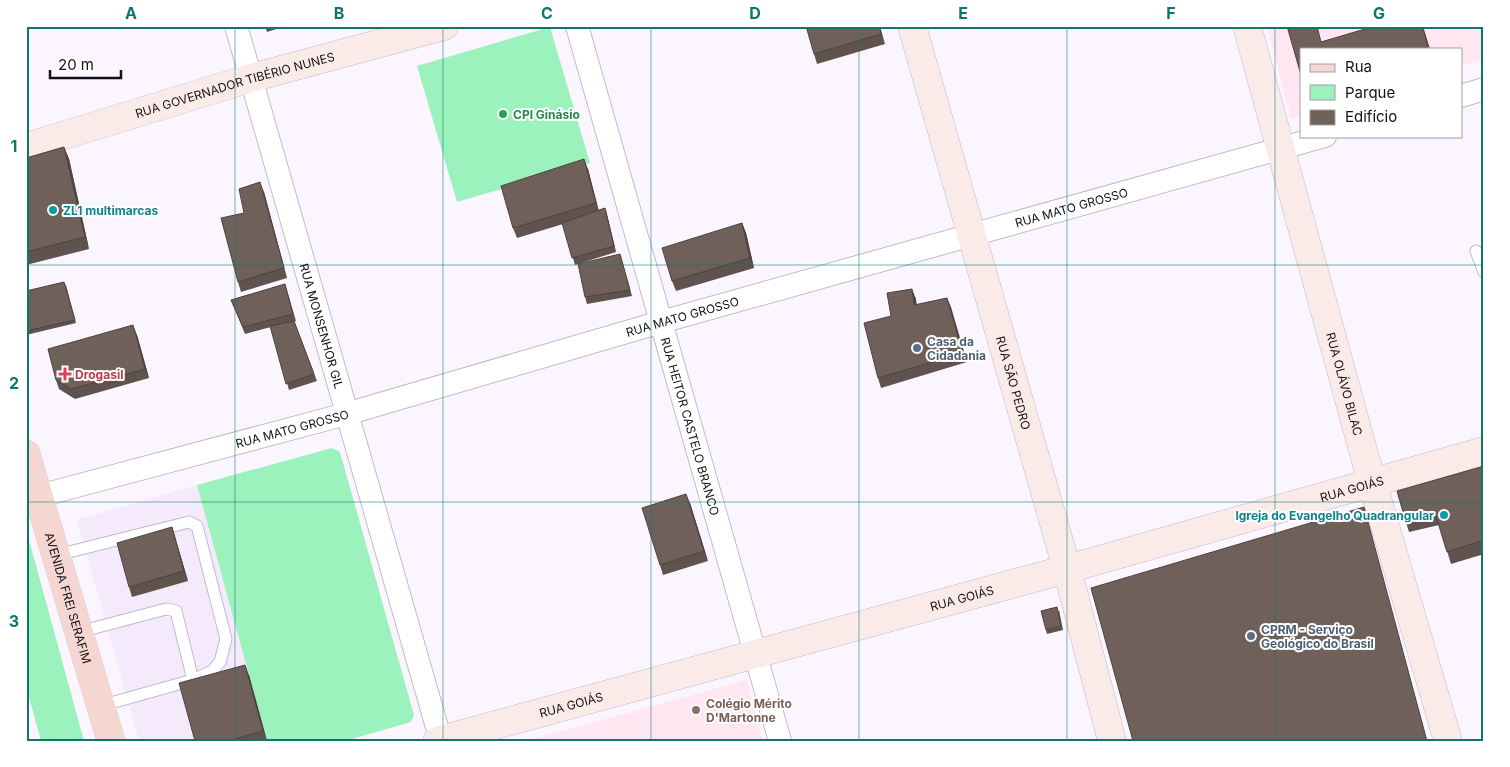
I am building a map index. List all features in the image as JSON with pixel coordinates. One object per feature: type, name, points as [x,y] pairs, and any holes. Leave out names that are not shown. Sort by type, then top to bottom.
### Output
[{"type":"main road","name":"AVENIDA FREI SERAFIM","points":[[26,454],[111,741]]},
{"type":"street","name":"RUA MONSENHOR GIL","points":[[236,26],[439,740]]},
{"type":"street","name":"RUA GOVERNADOR TIBÉRIO NUNES","points":[[26,147],[251,78],[442,26]]},
{"type":"street","name":"RUA HEITOR CASTELO BRANCO","points":[[577,26],[780,741]]},
{"type":"street","name":"RUA SÃO PEDRO","points":[[912,26],[1067,569],[1112,741]]},
{"type":"street","name":"RUA OLÁVO BILAC","points":[[1247,26],[1373,482],[1448,741]]},
{"type":"street","points":[[1462,96],[1484,89]]},
{"type":"street","name":"RUA MATO GROSSO","points":[[39,496],[346,414],[661,322],[1318,138]]},
{"type":"street","name":"RUA GOIÁS","points":[[439,740],[1067,569],[1484,451]]},
{"type":"lane","points":[[1476,251],[1484,272]]},
{"type":"lane","points":[[57,555],[189,522],[197,526],[226,639],[220,662],[212,671],[193,680],[100,706]]},
{"type":"lane","points":[[79,632],[166,609],[176,611],[193,680]]},
{"type":"shaded area","points":[[1267,26],[1484,26],[1484,58],[1462,66],[1462,48],[1300,48],[1300,116],[1291,119]]},
{"type":"shaded area","points":[[197,485],[267,741],[139,741],[77,520]]},
{"type":"shaded area","name":"Colégio Mérito D'Martonne","points":[[747,680],[763,741],[526,741]]},
{"type":"green space","name":"CPI Ginásio","points":[[550,27],[590,163],[457,202],[417,66]]},
{"type":"green space","points":[[332,448],[340,452],[414,715],[411,722],[345,741],[267,741],[197,485]]},
{"type":"green space","points":[[26,530],[84,741],[41,741],[26,686]]},
{"type":"building","points":[[806,26],[879,26],[881,34],[814,54]]},
{"type":"building","points":[[1287,26],[1317,26],[1321,42],[1375,26],[1422,26],[1428,47],[1300,48],[1300,72]]},
{"type":"building","name":"ZL1 multimarcas","points":[[64,147],[85,237],[26,252],[26,158]]},
{"type":"building","points":[[584,159],[596,203],[513,228],[501,186]]},
{"type":"building","points":[[260,182],[284,268],[238,282],[221,218],[244,213],[239,189]]},
{"type":"building","points":[[605,208],[614,246],[572,258],[562,223]]},
{"type":"building","points":[[742,223],[750,258],[672,281],[662,248]]},
{"type":"building","points":[[620,254],[630,290],[585,297],[578,264]]},
{"type":"building","points":[[64,282],[75,320],[26,331],[26,291]]},
{"type":"building","points":[[285,284],[293,314],[243,327],[231,300]]},
{"type":"building","name":"Casa da Cidadania","points":[[912,289],[914,305],[947,298],[963,353],[878,378],[864,323],[891,316],[887,293]]},
{"type":"building","points":[[294,321],[314,374],[286,384],[270,326]]},
{"type":"building","points":[[133,325],[145,369],[71,389],[56,380],[48,349]]},
{"type":"building","name":"Igreja do Evangelho Quadrangular","points":[[1484,466],[1484,540],[1447,552],[1435,513],[1405,519],[1397,491]]},
{"type":"building","points":[[686,494],[704,551],[660,565],[642,508]]},
{"type":"building","name":"CPRM - Serviço Geológico do Brasil","points":[[1364,507],[1427,741],[1133,741],[1091,588]]},
{"type":"building","points":[[172,527],[184,571],[129,587],[117,543]]},
{"type":"building","points":[[1057,607],[1061,626],[1046,630],[1041,611]]},
{"type":"building","points":[[245,665],[263,731],[229,741],[195,741],[179,683]]},
{"type":"place","name":"CPI Ginásio","points":[[503,114]]},
{"type":"place","name":"ZL1 multimarcas","points":[[53,210]]},
{"type":"place","name":"Casa da Cidadania","points":[[917,348]]},
{"type":"place","name":"Drogasil","points":[[65,374]]},
{"type":"place","name":"Igreja do Evangelho Quadrangular","points":[[1444,515]]},
{"type":"place","name":"CPRM - Serviço Geológico do Brasil","points":[[1251,636]]},
{"type":"place","name":"Colégio Mérito D'Martonne","points":[[696,710]]}]
